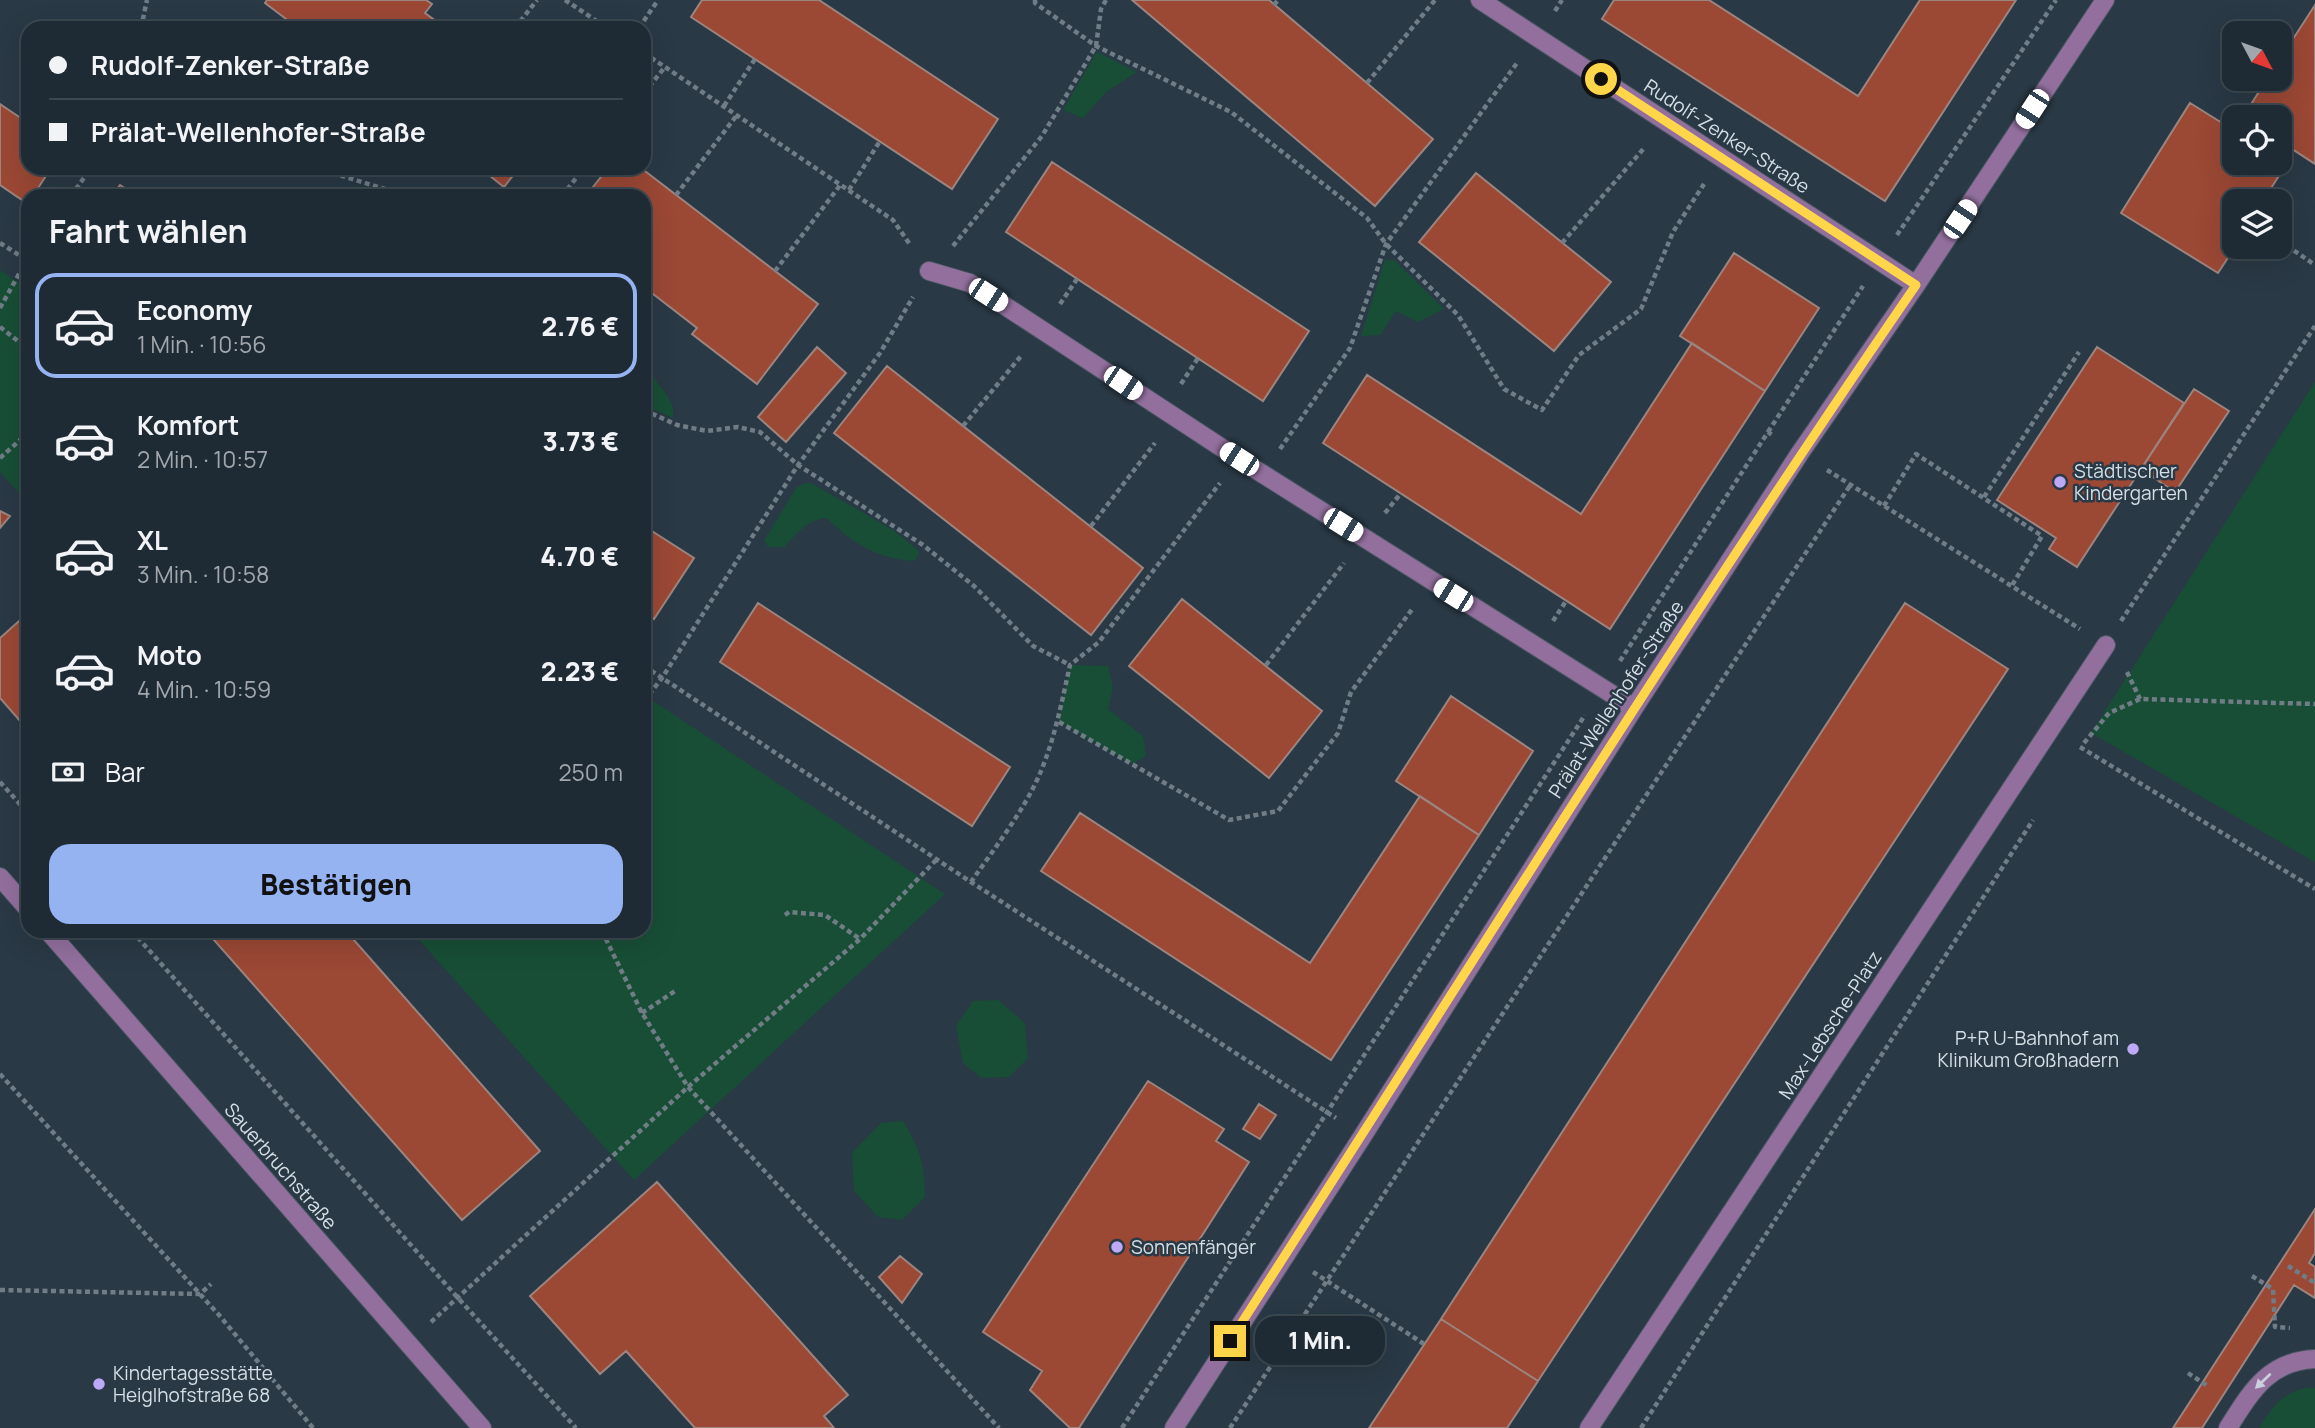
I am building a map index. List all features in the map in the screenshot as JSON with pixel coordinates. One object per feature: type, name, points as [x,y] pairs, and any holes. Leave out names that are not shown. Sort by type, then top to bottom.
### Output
[{"type":"street","name":"Rudolf-Zenker-Straße","points":[[1480,0],[1916,285]]},
{"type":"street","name":"Prälat-Wellenhofer-Straße","points":[[1174,1428],[1800,453],[1916,285],[2105,0]]},
{"type":"street","points":[[929,271],[970,283],[1239,459],[1634,708]]},
{"type":"street","name":"Max-Lebsche-Platz","points":[[1589,1428],[2106,645]]},
{"type":"street","points":[[0,877],[21,901]]},
{"type":"street","name":"Sauerbruchstraße","points":[[54,938],[482,1428]]},
{"type":"street","points":[[2228,1428],[2260,1382],[2280,1366],[2298,1359],[2315,1359]]},
{"type":"path","points":[[142,21],[147,0]]},
{"type":"path","points":[[520,21],[537,0]]},
{"type":"path","points":[[565,0],[596,21]]},
{"type":"path","points":[[644,21],[658,0]]},
{"type":"path","points":[[1035,0],[1035,3],[1096,46],[1231,112],[1367,218],[1386,244],[1458,315],[1504,389],[1542,410],[1580,355],[1641,309],[1672,232],[1722,157]]},
{"type":"path","points":[[651,692],[799,466],[880,353],[929,271],[958,241],[1042,136],[1096,46],[1101,9],[1106,0]]},
{"type":"path","points":[[1367,83],[1435,0]]},
{"type":"path","points":[[1263,474],[1350,348],[1386,244],[1562,0]]},
{"type":"path","points":[[1122,1428],[1880,260],[2056,0]]},
{"type":"path","points":[[651,57],[893,220],[929,271]]},
{"type":"path","points":[[724,106],[755,59]]},
{"type":"path","points":[[651,84],[665,66]]},
{"type":"path","points":[[677,195],[737,115]]},
{"type":"path","points":[[1562,243],[1666,122]]},
{"type":"path","points":[[849,190],[880,141]]},
{"type":"path","points":[[339,175],[385,189]]},
{"type":"path","points":[[568,189],[578,175]]},
{"type":"path","points":[[775,271],[841,184]]},
{"type":"path","points":[[0,243],[21,256]]},
{"type":"path","points":[[2292,249],[2315,265]]},
{"type":"path","points":[[0,308],[21,272]]},
{"type":"path","points":[[2106,645],[2315,326]]},
{"type":"path","points":[[0,327],[21,344]]},
{"type":"path","points":[[963,426],[1042,330]]},
{"type":"path","points":[[1984,497],[2079,352]]},
{"type":"path","points":[[651,413],[677,425],[707,431],[738,427],[761,432],[799,466],[923,545],[974,586],[1033,646],[1070,665]]},
{"type":"path","points":[[1091,526],[1174,417]]},
{"type":"path","points":[[1768,432],[2106,645],[2125,669],[2140,699]]},
{"type":"path","points":[[0,458],[21,439]]},
{"type":"path","points":[[1884,506],[1916,454],[1984,497],[2042,536],[2011,587]]},
{"type":"path","points":[[971,882],[1006,832],[1041,773],[1059,722],[1070,665],[1099,642],[1239,459]]},
{"type":"path","points":[[1230,1428],[1851,484]]},
{"type":"path","points":[[1266,665],[1401,494]]},
{"type":"path","points":[[1059,722],[1229,820],[1278,811],[1338,733],[1351,692],[1432,582]]},
{"type":"path","points":[[651,671],[1362,1137]]},
{"type":"path","points":[[2073,758],[2109,713],[2140,699],[2315,704]]},
{"type":"path","points":[[2080,747],[2315,889]]},
{"type":"path","points":[[0,782],[21,805]]},
{"type":"path","points":[[1641,1428],[2035,817]]},
{"type":"path","points":[[407,1342],[688,1087],[860,939],[937,859]]},
{"type":"path","points":[[785,915],[789,912],[825,915],[860,939]]},
{"type":"path","points":[[138,938],[576,1428]]},
{"type":"path","points":[[605,938],[642,1013],[688,1087],[999,1428]]},
{"type":"path","points":[[642,1013],[675,991]]},
{"type":"path","points":[[0,1074],[219,1315],[313,1428]]},
{"type":"path","points":[[1286,1254],[1424,1344]]},
{"type":"path","points":[[2288,1266],[2315,1283]]},
{"type":"path","points":[[2252,1276],[2273,1289],[2275,1327],[2302,1329]]},
{"type":"path","points":[[0,1290],[200,1294],[211,1284]]},
{"type":"path","points":[[2188,1373],[2209,1387]]},
{"type":"green space","points":[[1097,52],[1137,72],[1106,92],[1083,118],[1063,110]]},
{"type":"green space","points":[[1385,260],[1394,260],[1444,309],[1418,322],[1396,311],[1380,335],[1361,336]]},
{"type":"green space","points":[[0,270],[21,284],[21,495],[0,472]]},
{"type":"green space","points":[[651,371],[672,404],[673,418],[651,408]]},
{"type":"green space","points":[[2315,382],[2315,862],[2091,733]]},
{"type":"green space","points":[[804,483],[811,483],[893,530],[918,550],[919,555],[914,561],[877,553],[846,535],[827,518],[808,524],[784,547],[768,547],[764,541],[796,488]]},
{"type":"green space","points":[[1070,665],[1108,666],[1113,688],[1108,709],[1143,736],[1146,756],[1132,764],[1059,722]]},
{"type":"green space","points":[[651,700],[945,894],[634,1180],[417,938],[651,938]]},
{"type":"green space","points":[[998,1000],[1025,1023],[1028,1058],[1009,1077],[981,1078],[963,1063],[956,1026],[973,1001]]},
{"type":"green space","points":[[903,1121],[920,1157],[925,1197],[902,1220],[878,1217],[854,1191],[852,1153],[881,1123]]},
{"type":"green space","points":[[2305,1388],[2315,1388],[2315,1428],[2259,1428],[2283,1398]]},
{"type":"building","points":[[267,0],[426,0],[432,4],[425,13],[436,21],[289,21],[265,3]]},
{"type":"building","points":[[702,0],[819,0],[998,119],[952,189],[691,17]]},
{"type":"building","points":[[1132,0],[1269,0],[1433,139],[1375,206]]},
{"type":"building","points":[[1614,0],[1709,0],[1858,96],[1920,0],[2016,0],[1885,201],[1602,19]]},
{"type":"building","points":[[2315,5],[2315,164],[2292,149],[2292,105],[2251,105],[2259,91],[2292,91],[2292,40]]},
{"type":"building","points":[[2190,103],[2222,123],[2222,175],[2279,175],[2271,189],[2222,189],[2222,259],[2227,259],[2218,273],[2121,213]]},
{"type":"building","points":[[0,104],[21,118],[21,175],[46,175],[38,189],[21,189],[21,199],[0,185]]},
{"type":"building","points":[[1052,162],[1309,331],[1263,401],[1006,232]]},
{"type":"building","points":[[1476,173],[1611,282],[1554,351],[1419,242]]},
{"type":"building","points":[[489,175],[513,175],[504,187]]},
{"type":"building","points":[[602,175],[650,175],[818,304],[757,384],[692,334],[697,328],[651,292],[651,189],[592,189]]},
{"type":"building","points":[[1734,253],[1819,308],[1765,391],[1680,336]]},
{"type":"building","points":[[1692,343],[1765,391],[1610,629],[1323,443],[1367,375],[1581,514]]},
{"type":"building","points":[[817,347],[846,373],[786,442],[758,417]]},
{"type":"building","points":[[2097,347],[2184,403],[2077,567],[2049,549],[2056,538],[1997,500]]},
{"type":"building","points":[[887,366],[1143,568],[1091,635],[834,433]]},
{"type":"building","points":[[2194,389],[2229,411],[2175,492],[2141,469]]},
{"type":"building","points":[[0,511],[10,516],[0,528]]},
{"type":"building","points":[[651,530],[694,558],[654,619],[651,617]]},
{"type":"building","points":[[1182,599],[1322,711],[1269,778],[1129,666]]},
{"type":"building","points":[[758,603],[1010,767],[972,826],[720,662]]},
{"type":"building","points":[[1905,603],[2008,669],[1538,1381],[1441,1319]]},
{"type":"building","points":[[21,619],[21,722],[0,698],[0,638]]},
{"type":"building","points":[[1451,696],[1533,751],[1479,835],[1396,781]]},
{"type":"building","points":[[1420,796],[1479,835],[1331,1060],[1041,871],[1080,813],[1310,963]]},
{"type":"building","points":[[212,938],[352,938],[540,1151],[462,1220]]},
{"type":"building","name":"Sonnenfänger","points":[[1148,1081],[1224,1129],[1216,1141],[1249,1162],[1079,1428],[1070,1428],[1030,1390],[1042,1371],[983,1332]]},
{"type":"building","points":[[1259,1104],[1276,1115],[1260,1139],[1243,1129]]},
{"type":"building","points":[[657,1182],[848,1395],[824,1416],[834,1428],[695,1428],[626,1351],[600,1374],[530,1296]]},
{"type":"building","points":[[2315,1209],[2315,1253],[2309,1263],[2315,1267],[2315,1298],[2294,1285],[2202,1428],[2173,1428]]},
{"type":"building","points":[[900,1256],[922,1274],[902,1303],[879,1277]]},
{"type":"building","points":[[1441,1319],[1538,1381],[1507,1428],[1369,1428]]},
{"type":"place","name":"Städtischer Kindergarten","points":[[2060,482]]},
{"type":"place","name":"P+R U-Bahnhof am Klinikum Großhadern","points":[[2133,1049]]},
{"type":"place","name":"Sonnenfänger","points":[[1117,1247]]},
{"type":"place","name":"Kindertagesstätte Heiglhofstraße 68","points":[[99,1384]]},
{"type":"route","points":[[1230,1341],[1634,708],[1800,453],[1916,285],[1601,79]]}]
